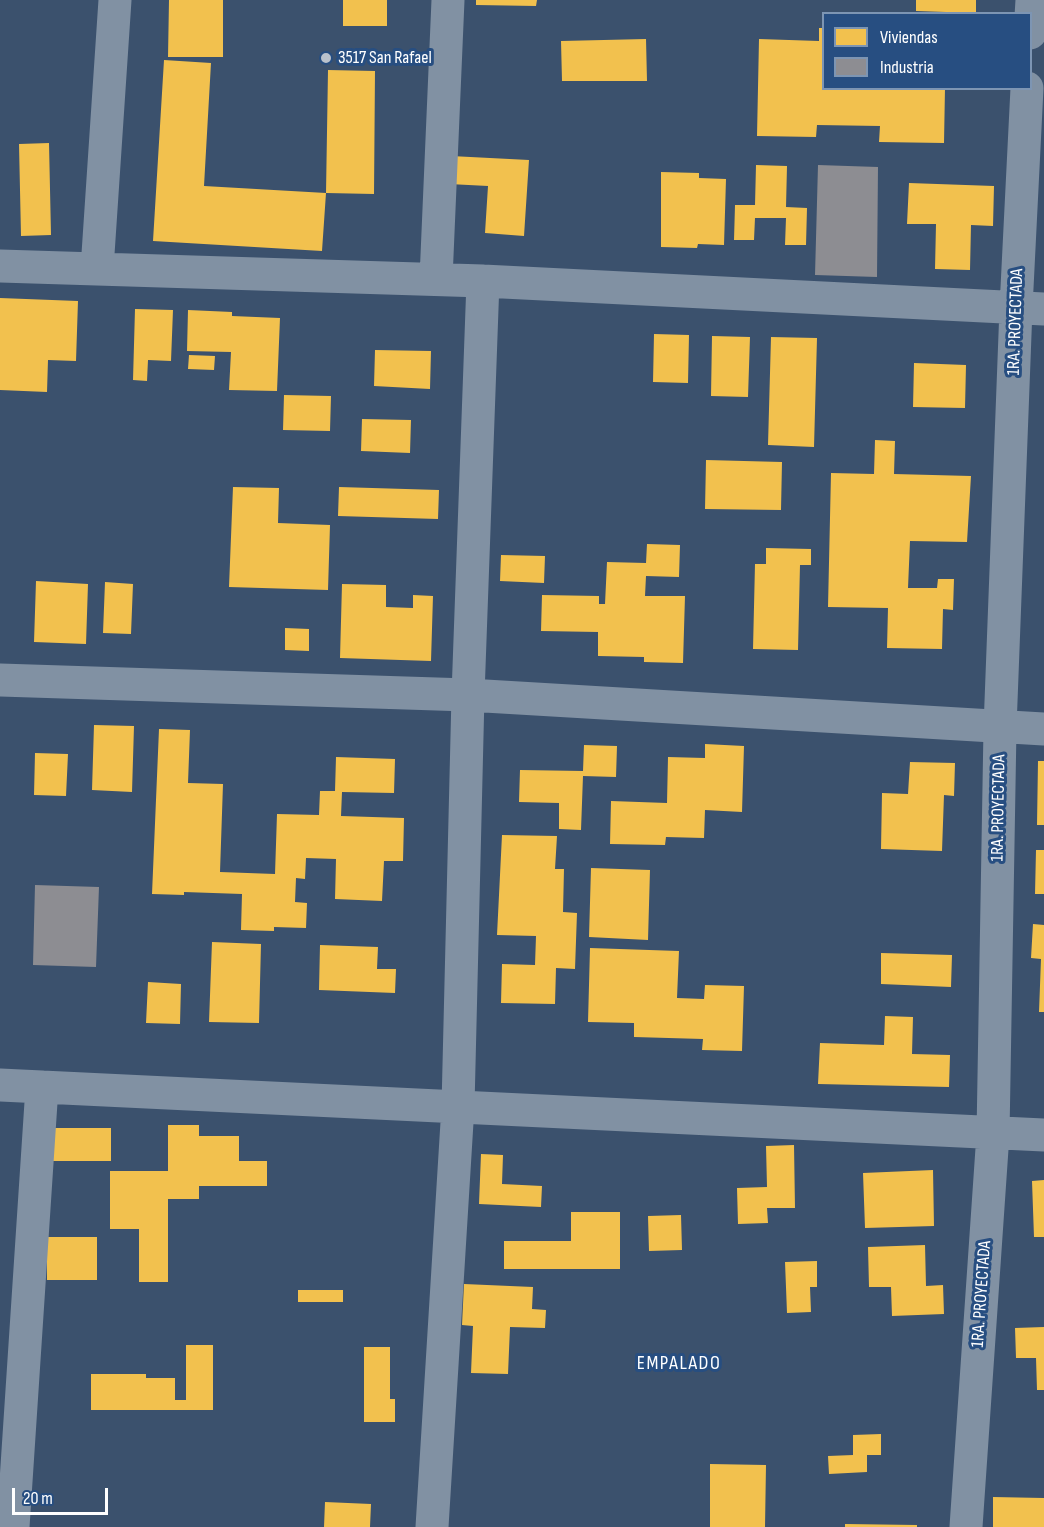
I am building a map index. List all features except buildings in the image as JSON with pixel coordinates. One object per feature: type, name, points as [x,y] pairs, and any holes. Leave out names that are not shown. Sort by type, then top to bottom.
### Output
[{"type":"street","points":[[97,269],[115,0]]},
{"type":"street","points":[[436,279],[448,0]]},
{"type":"street","name":"1RA. PROYECTADA","points":[[966,1527],[993,1134],[1000,728],[1030,308],[1028,90]]},
{"type":"street","points":[[0,266],[436,279],[1030,308]]},
{"type":"street","points":[[432,1527],[458,1106],[468,695],[483,281]]},
{"type":"street","points":[[0,680],[468,695],[1044,729]]},
{"type":"street","points":[[0,1085],[1044,1136]]},
{"type":"street","points":[[13,1527],[42,1087]]},
{"type":"place","name":"3517 San Rafael","points":[[326,58]]},
{"type":"district","name":"EMPALADO","points":[[679,1364]]}]
